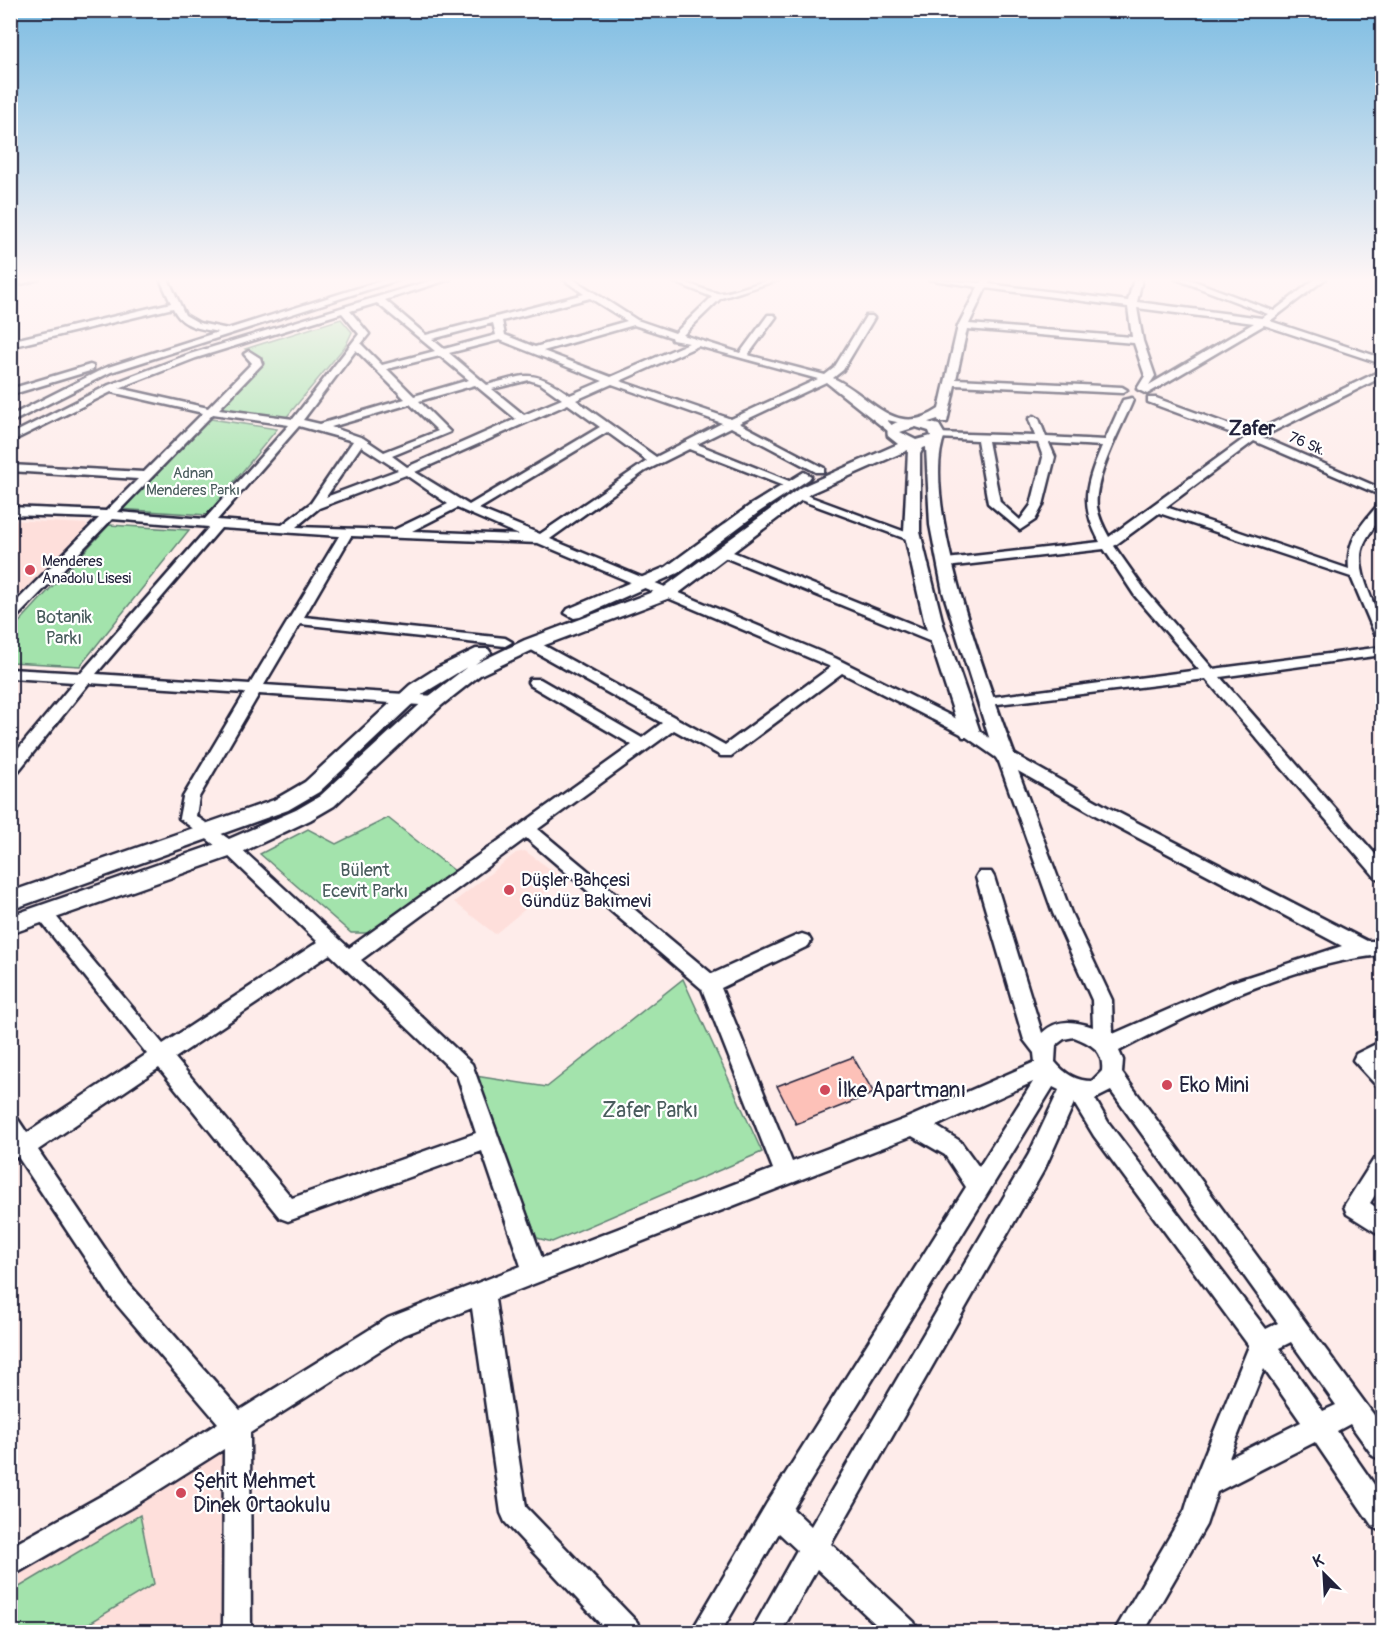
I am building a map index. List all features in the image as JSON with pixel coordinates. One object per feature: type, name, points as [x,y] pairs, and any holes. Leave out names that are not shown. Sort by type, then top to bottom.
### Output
[{"type":"street","points":[[10,392],[54,381],[127,356]]},
{"type":"street","points":[[10,420],[108,370],[155,356]]},
{"type":"street","points":[[10,439],[110,389],[195,356]]},
{"type":"street","points":[[10,616],[257,364],[257,360],[251,356]]},
{"type":"street","points":[[10,770],[296,423],[347,356]]},
{"type":"street","points":[[368,356],[445,432],[383,456]]},
{"type":"street","points":[[381,369],[432,356]]},
{"type":"street","points":[[445,356],[522,419]]},
{"type":"street","points":[[549,356],[609,380],[732,423],[820,470]]},
{"type":"street","points":[[315,505],[407,471],[667,356]]},
{"type":"street","points":[[737,356],[825,379],[868,408],[918,437],[931,452],[936,517],[960,627],[1062,913],[1102,1000],[1105,1045],[1114,1062],[1113,1077],[1383,1447]]},
{"type":"street","points":[[10,511],[109,515],[347,533],[541,539],[655,462],[825,379],[837,370],[846,356]]},
{"type":"street","points":[[10,901],[281,805],[312,787],[406,699],[443,672],[505,642],[672,570],[795,490],[831,478],[918,437],[942,423],[956,356]]},
{"type":"street","points":[[1143,356],[1150,376],[1109,443],[1091,504],[1107,545],[1140,593],[1383,873]]},
{"type":"street","points":[[1139,397],[1206,356]]},
{"type":"street","points":[[1367,356],[1383,361]]},
{"type":"street","points":[[920,566],[1107,545],[1253,437],[1383,374]]},
{"type":"street","points":[[320,428],[412,399],[528,377],[545,382],[655,462]]},
{"type":"street","points":[[54,381],[71,388]]},
{"type":"street","name":"76 Sk.","points":[[950,382],[1139,397],[1253,437],[1383,493]]},
{"type":"street","points":[[110,389],[211,411],[296,423],[359,440],[457,504],[646,582],[841,667],[970,732],[1005,756],[1103,812],[1363,948]]},
{"type":"street","points":[[868,408],[886,417],[929,426],[918,437],[913,454],[913,537],[939,640],[970,732]]},
{"type":"street","points":[[918,437],[898,426],[934,417],[944,410]]},
{"type":"street","points":[[982,437],[994,503],[1020,526],[1031,517],[1037,505],[1049,457],[1034,419]]},
{"type":"street","points":[[470,509],[607,427]]},
{"type":"street","points":[[10,925],[230,848],[327,801],[435,701],[474,671],[531,644],[669,592],[723,552],[820,470],[918,437],[982,437],[1109,443]]},
{"type":"street","points":[[285,529],[315,505],[359,440]]},
{"type":"street","points":[[689,445],[913,537]]},
{"type":"street","points":[[10,468],[147,476]]},
{"type":"street","points":[[394,534],[457,504]]},
{"type":"street","points":[[1157,508],[1316,564],[1357,574]]},
{"type":"street","points":[[1383,508],[1368,524],[1354,549],[1357,574],[1383,634]]},
{"type":"street","points":[[347,533],[191,797],[187,818],[230,848],[465,1070],[535,1272]]},
{"type":"street","points":[[723,552],[939,640]]},
{"type":"street","points":[[296,620],[505,642]]},
{"type":"street","points":[[531,644],[726,752],[841,667]]},
{"type":"street","points":[[986,703],[1383,651]]},
{"type":"street","points":[[10,672],[435,701]]},
{"type":"street","points":[[535,682],[643,745]]},
{"type":"street","points":[[348,958],[673,723]]},
{"type":"street","points":[[528,830],[710,984],[786,1175]]},
{"type":"street","points":[[985,877],[1034,1040],[1047,1063],[1074,1088],[1101,1128],[1262,1344],[1383,1518]]},
{"type":"street","points":[[43,913],[288,1210],[489,1139]]},
{"type":"street","points":[[710,984],[802,941]]},
{"type":"street","points":[[17,1147],[162,1057],[332,943]]},
{"type":"street","points":[[1105,1045],[1161,1018],[1220,994],[1307,963],[1363,948],[1383,948]]},
{"type":"street","points":[[705,1632],[776,1512],[978,1188],[1047,1063],[1049,1037],[1058,1031],[1069,1029],[1086,1032],[1105,1045]]},
{"type":"street","points":[[1383,1050],[1363,1060],[1383,1078]]},
{"type":"street","points":[[10,1563],[126,1496],[396,1326],[912,1126],[1047,1063]]},
{"type":"street","points":[[1074,1088],[1101,1088],[1113,1077]]},
{"type":"street","points":[[765,1632],[1037,1161],[1074,1088]]},
{"type":"street","points":[[10,1125],[17,1147],[121,1292],[237,1426],[237,1632]]},
{"type":"street","points":[[912,1126],[941,1137],[965,1159],[978,1188]]},
{"type":"street","points":[[1383,1166],[1355,1206],[1383,1225]]},
{"type":"street","points":[[482,1293],[514,1513],[627,1632]]},
{"type":"street","points":[[1128,1632],[1197,1516],[1206,1483],[1262,1344],[1295,1327]]},
{"type":"street","points":[[1206,1483],[1354,1409]]},
{"type":"street","points":[[776,1512],[814,1545],[904,1632]]},
{"type":"shaded area","name":"Menderes Anadolu Lisesi","points":[[10,520],[86,524],[88,529],[10,611]]},
{"type":"shaded area","name":"Düşler Bahçesi Gündüz Bakımevi","points":[[525,851],[563,878],[495,934],[454,902],[516,853]]},
{"type":"shaded area","name":"Şehit Mehmet Dinek Ortaokulu","points":[[237,1426],[237,1632],[11,1632],[10,1560]]},
{"type":"green space","points":[[255,356],[337,356],[285,419],[218,409],[265,362]]},
{"type":"green space","name":"Adnan Menderes Parkı","points":[[211,419],[277,429],[207,515],[118,509]]},
{"type":"green space","name":"Botanik Parkı","points":[[109,525],[189,530],[80,666],[11,662],[11,631]]},
{"type":"green space","name":"Bülent Ecevit Parkı","points":[[388,818],[456,872],[371,933],[351,933],[260,854],[308,829],[336,844]]},
{"type":"green space","name":"Zafer Parkı","points":[[683,979],[762,1152],[552,1242],[537,1238],[475,1076],[547,1087]]},
{"type":"green space","points":[[140,1515],[154,1584],[75,1632],[15,1632],[11,1592]]},
{"type":"building","name":"İlke Apartmanı","points":[[853,1057],[874,1093],[796,1124],[777,1086]]},
{"type":"place","name":"Menderes Anadolu Lisesi","points":[[30,570]]},
{"type":"place","name":"Düşler Bahçesi Gündüz Bakımevi","points":[[509,890]]},
{"type":"place","name":"Eko Mini","points":[[1167,1085]]},
{"type":"place","name":"İlke Apartmanı","points":[[825,1090]]},
{"type":"place","name":"Şehit Mehmet Dinek Ortaokulu","points":[[181,1493]]},
{"type":"district","name":"Zafer","points":[[1252,428]]}]
